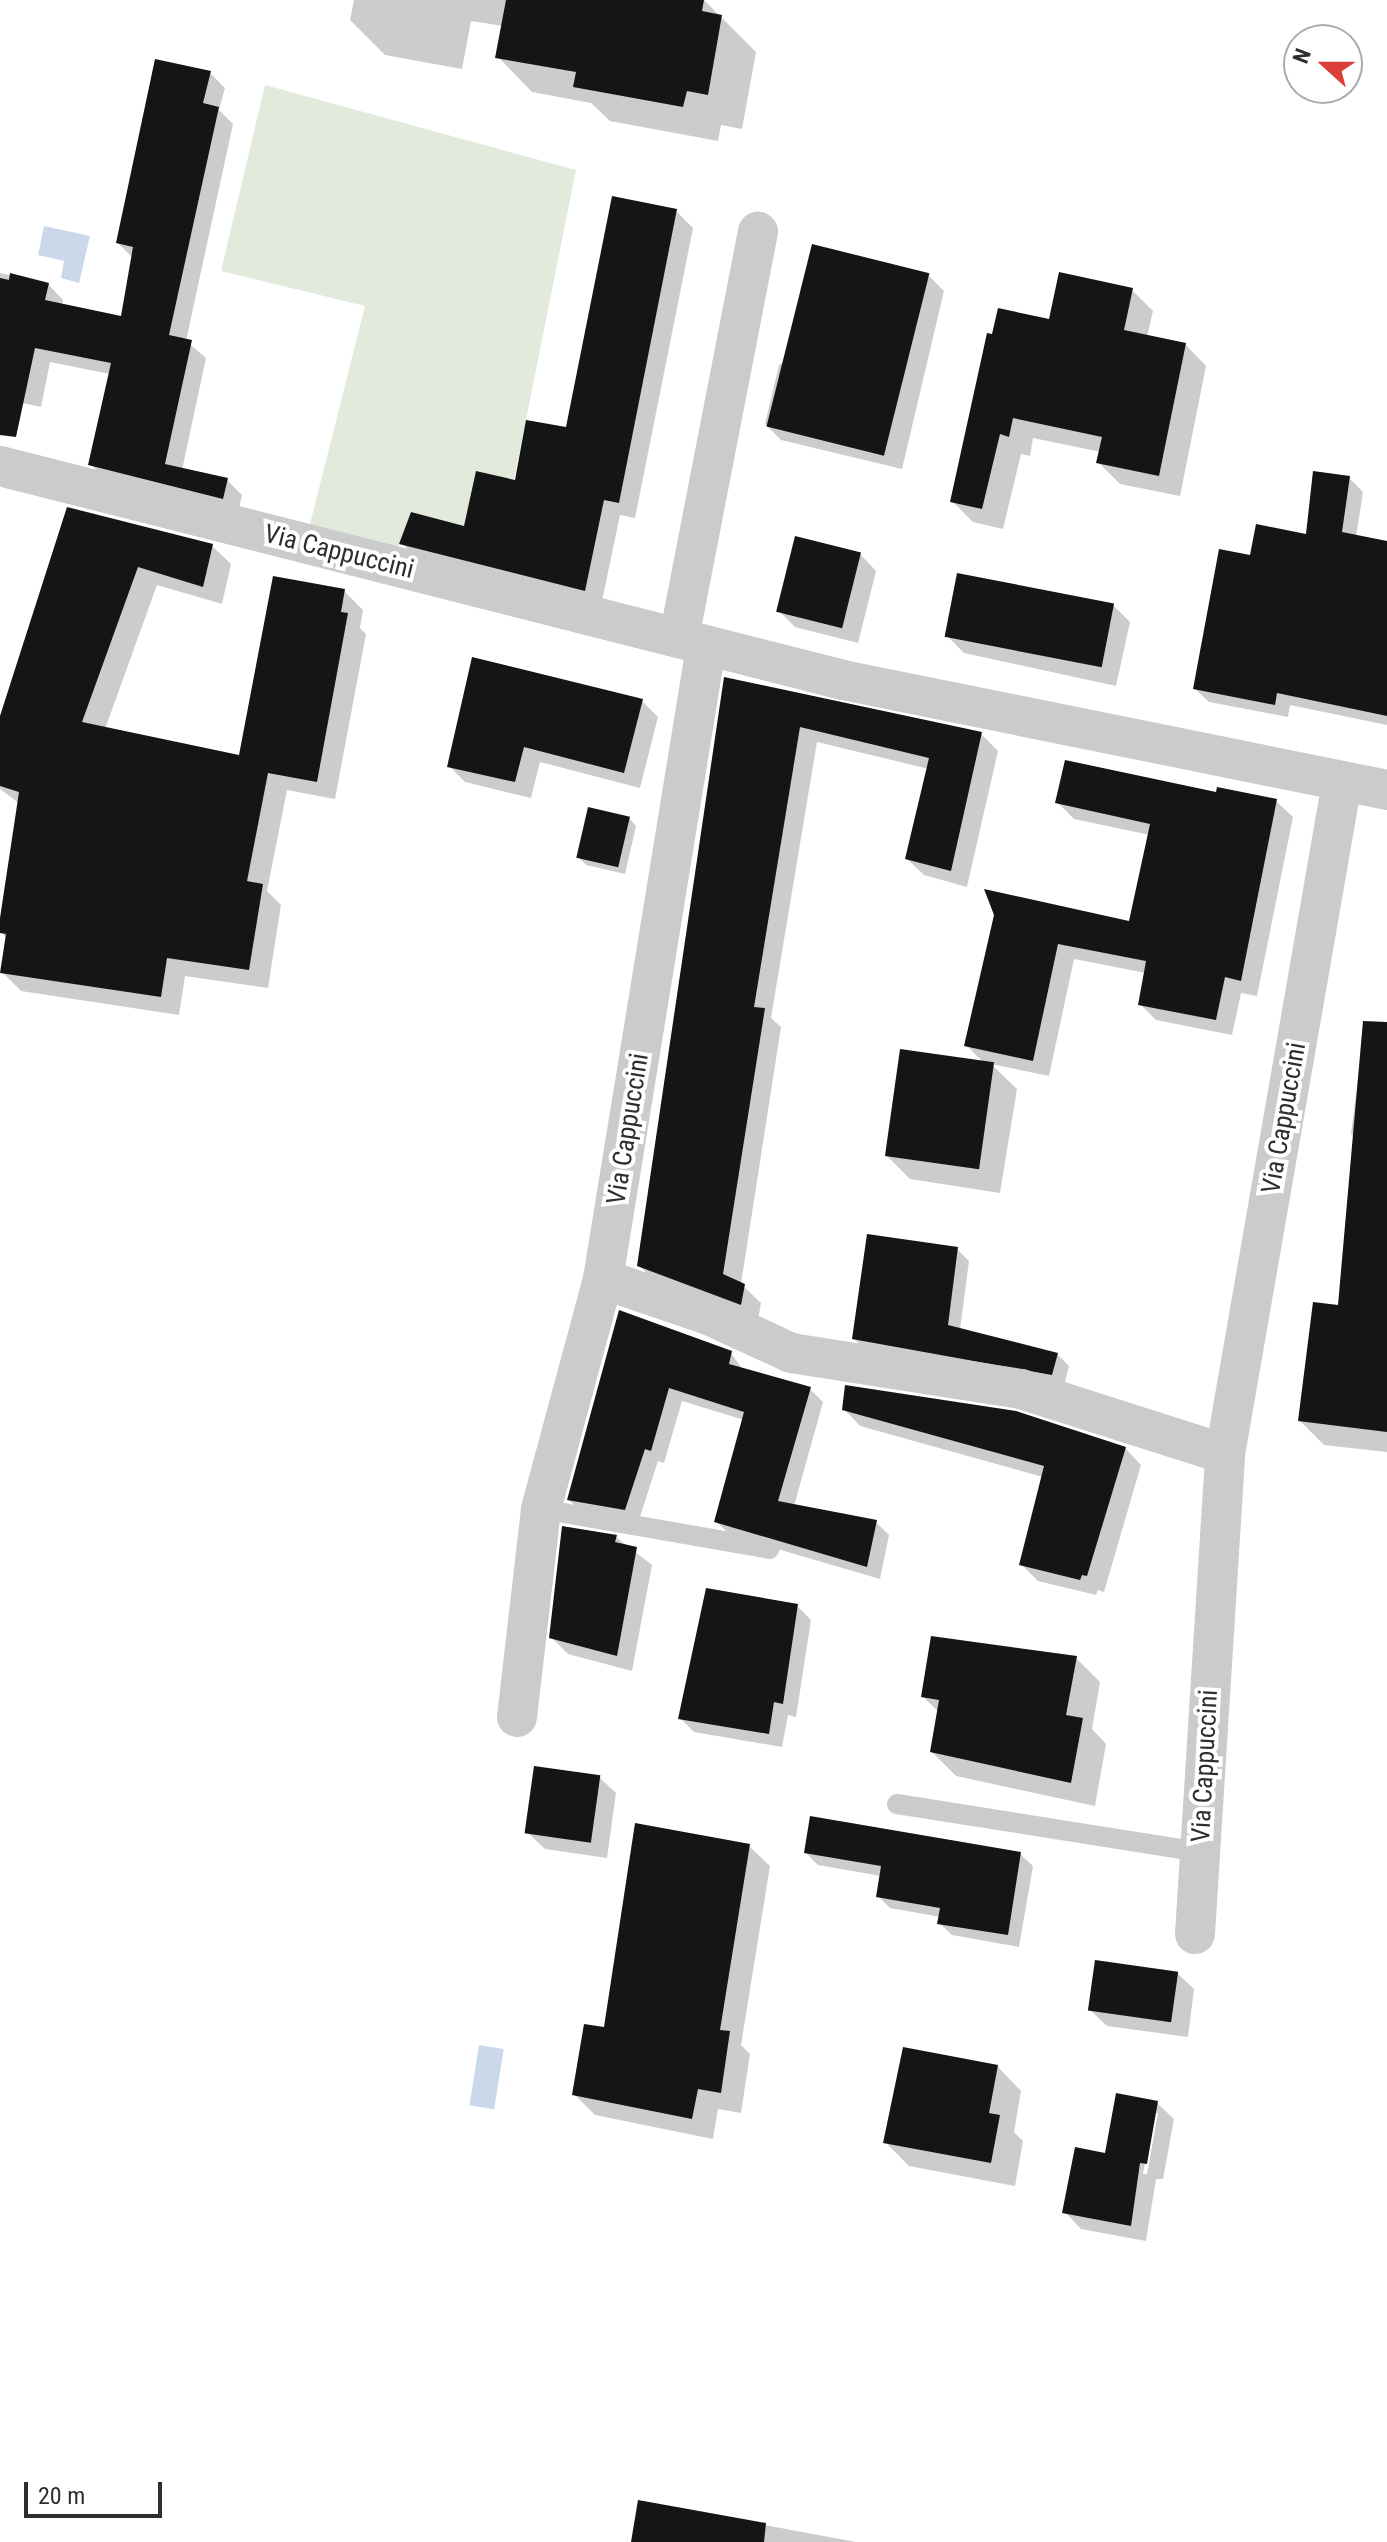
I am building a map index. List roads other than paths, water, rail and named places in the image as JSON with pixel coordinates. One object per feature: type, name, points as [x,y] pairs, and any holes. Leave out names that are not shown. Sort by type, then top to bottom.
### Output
[{"type":"street","name":"Via Cappuccini","points":[[517,1717],[541,1509],[603,1279],[692,642],[758,232]]},
{"type":"street","name":"Via Cappuccini","points":[[0,466],[692,642],[1010,716],[1387,790]]},
{"type":"street","name":"Via Cappuccini","points":[[1195,1934],[1225,1454],[1342,782]]},
{"type":"street","points":[[603,1279],[711,1316],[791,1353],[1021,1389],[1225,1454]]},
{"type":"lane","points":[[541,1509],[770,1549]]},
{"type":"lane","points":[[897,1804],[1199,1852]]},
{"type":"water","points":[[44,226],[90,236],[79,283],[61,278],[64,261],[38,255]]},
{"type":"water","points":[[479,2045],[504,2049],[494,2109],[469,2105]]}]
